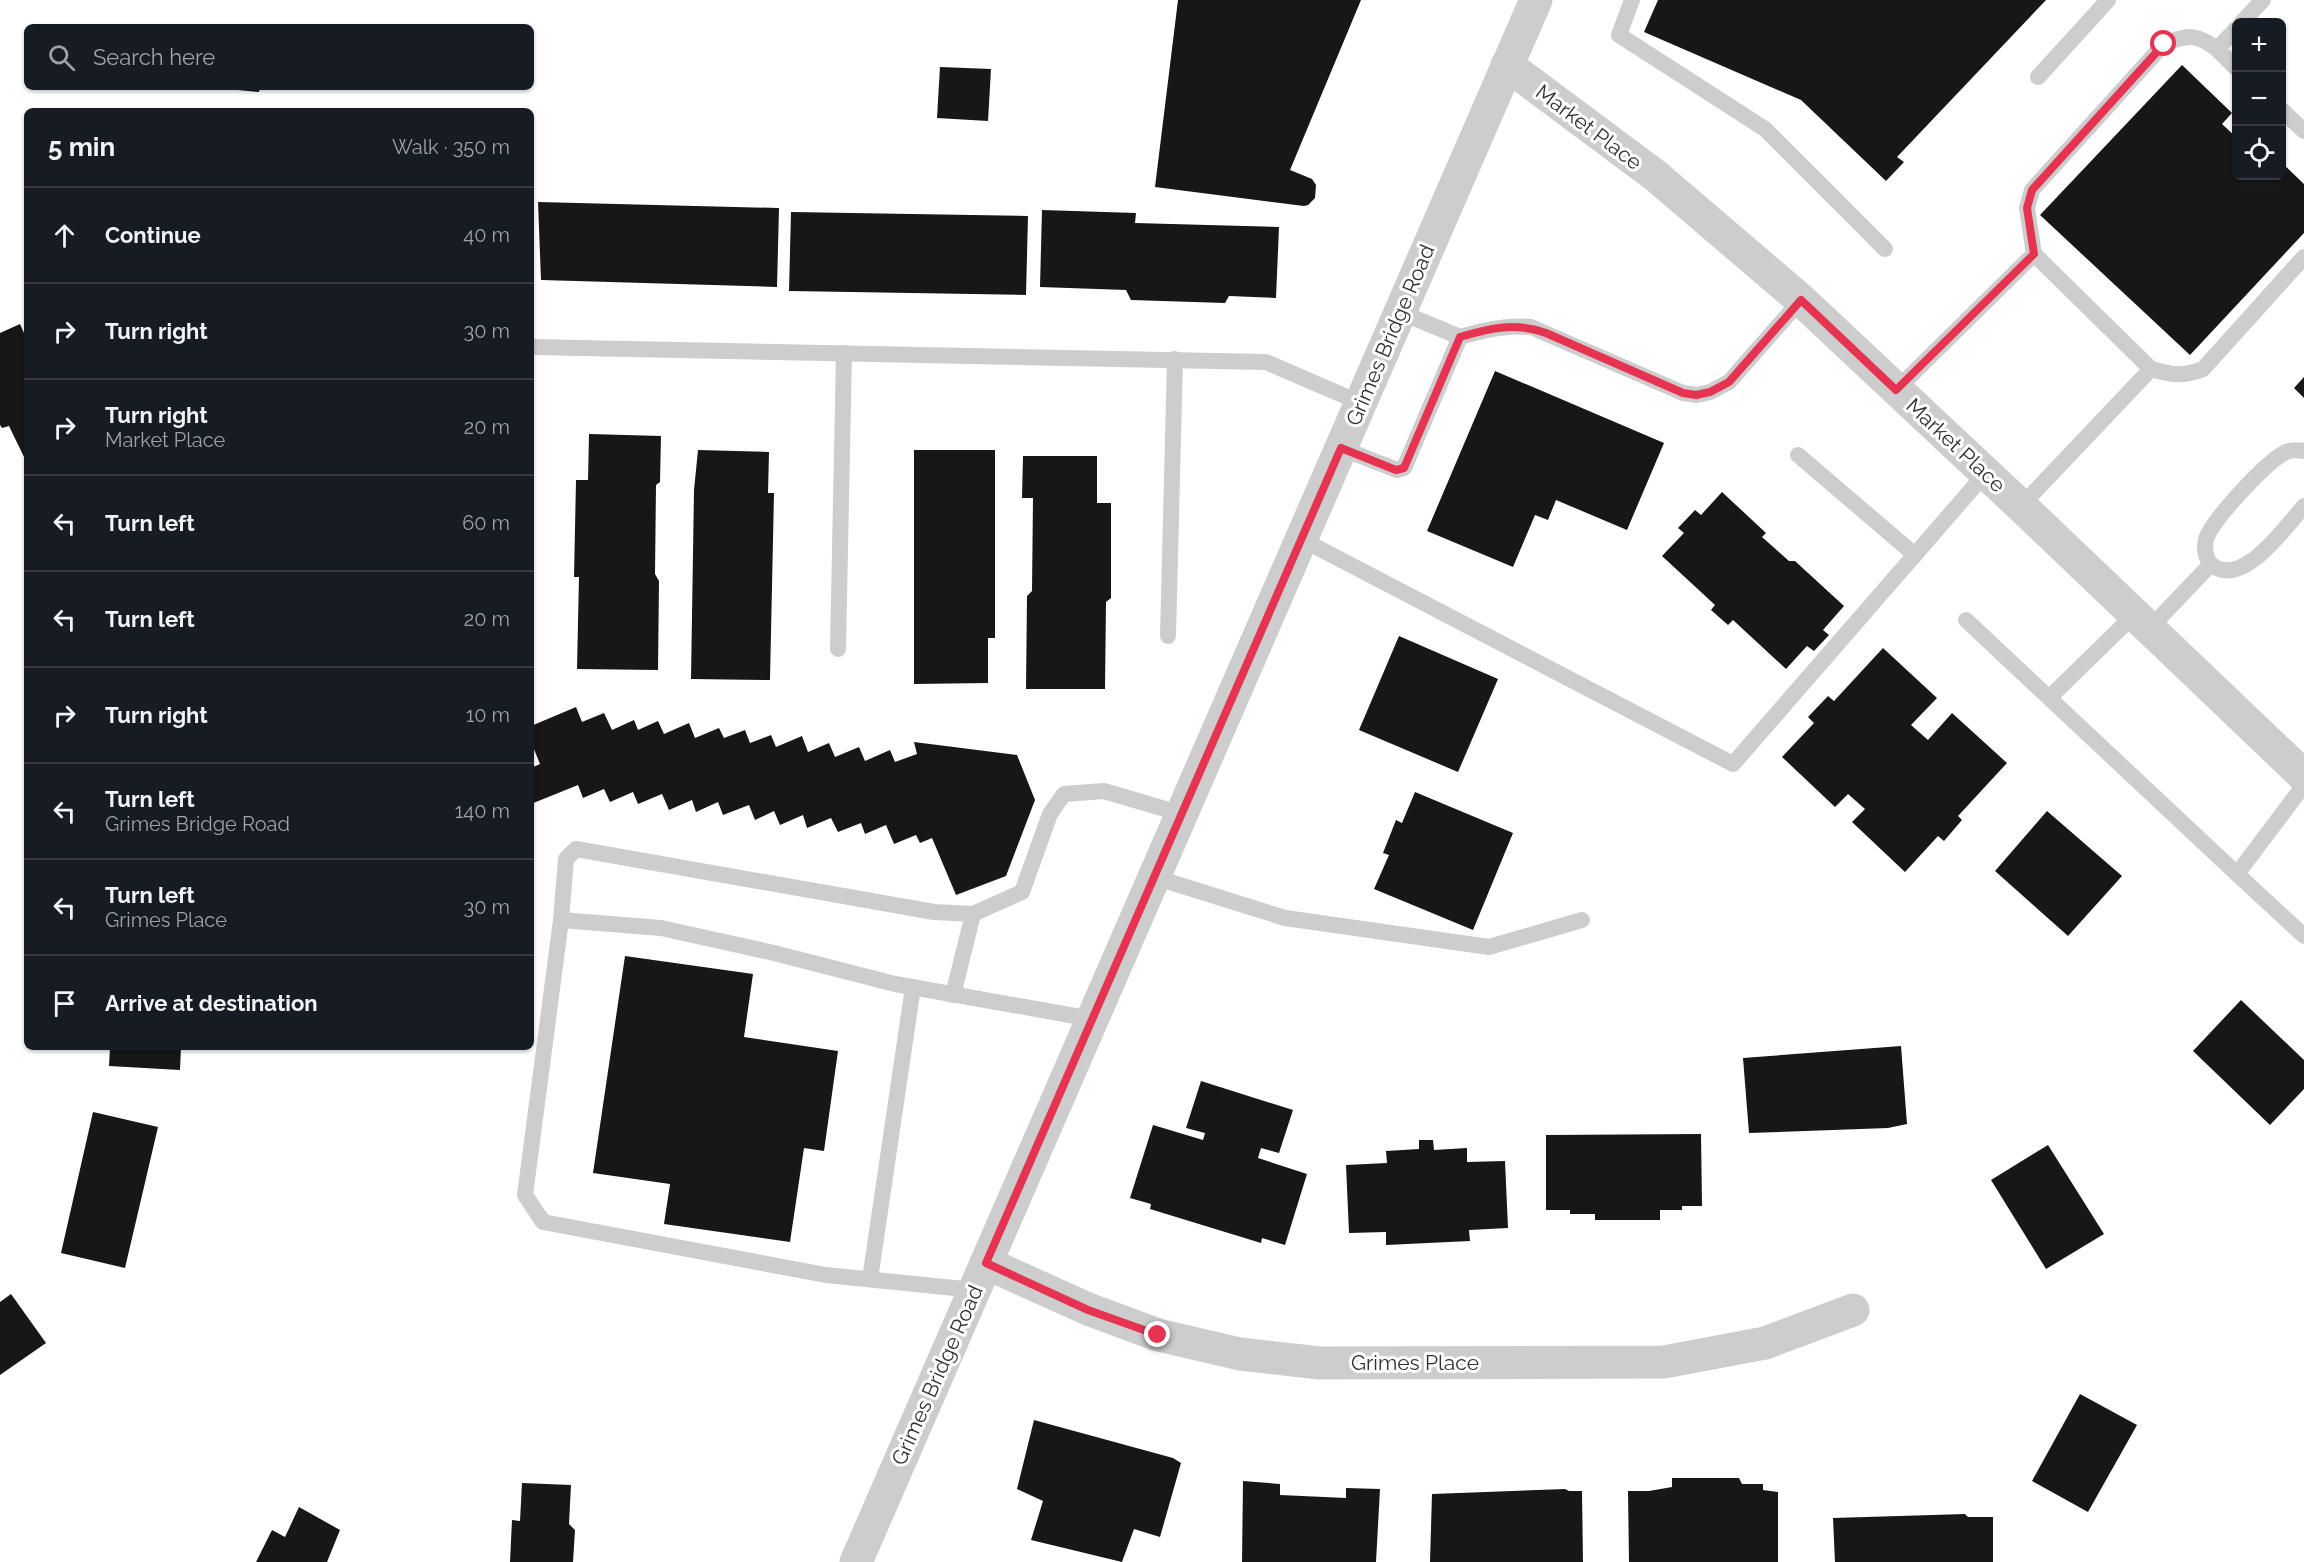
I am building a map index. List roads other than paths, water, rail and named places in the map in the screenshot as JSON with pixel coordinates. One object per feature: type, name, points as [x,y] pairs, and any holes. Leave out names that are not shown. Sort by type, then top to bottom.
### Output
[{"type":"street","name":"Grimes Bridge Road","points":[[856,1562],[1536,0]]},
{"type":"street","name":"Market Place","points":[[1507,65],[1656,176],[1801,300],[2304,776]]},
{"type":"street","name":"Grimes Place","points":[[980,1276],[1158,1335],[1240,1354],[1320,1363],[1664,1362],[1765,1343],[1853,1310]]},
{"type":"lane","points":[[1632,0],[1619,35],[1765,129],[1885,249]]},
{"type":"lane","points":[[2038,77],[2108,0]]},
{"type":"lane","points":[[2246,18],[2264,0]]},
{"type":"lane","points":[[2217,49],[2232,33]]},
{"type":"lane","points":[[2232,64],[2202,38],[2182,36],[2164,44],[2032,190],[2027,208],[2034,254],[2151,369],[2173,375],[2188,375],[2202,369],[2304,257]]},
{"type":"lane","points":[[2286,114],[2304,131]]},
{"type":"lane","points":[[1896,390],[2034,254]]},
{"type":"lane","points":[[1400,312],[1460,337],[1484,330],[1512,326],[1531,327],[1683,393],[1696,395],[1710,392],[1729,382],[1801,300]]},
{"type":"lane","points":[[1341,448],[1396,470],[1404,468],[1460,337]]},
{"type":"lane","points":[[534,347],[1266,362],[1361,403]]},
{"type":"lane","points":[[838,648],[844,353]]},
{"type":"lane","points":[[1168,636],[1175,359]]},
{"type":"lane","points":[[2021,506],[2151,369]]},
{"type":"lane","points":[[2304,451],[2288,452],[2272,462],[2223,512],[2211,527],[2205,541],[2205,553],[2211,564],[2223,569],[2239,569],[2254,561],[2304,506]]},
{"type":"lane","points":[[1798,455],[1915,555]]},
{"type":"lane","points":[[1301,539],[1733,764],[1985,474]]},
{"type":"lane","points":[[2050,697],[2211,564]]},
{"type":"lane","points":[[1966,620],[2304,936]]},
{"type":"lane","points":[[2237,874],[2304,785]]},
{"type":"lane","points":[[980,1276],[870,1279],[826,1275],[543,1222],[525,1195],[561,920],[566,859],[576,849],[934,912],[973,914],[1022,892],[1050,814],[1064,794],[1104,791],[1182,814]]},
{"type":"lane","points":[[1154,877],[1285,918],[1489,947],[1582,920]]},
{"type":"lane","points":[[953,995],[973,914]]},
{"type":"lane","points":[[561,920],[661,928],[913,987],[1092,1019]]},
{"type":"lane","points":[[870,1279],[913,987]]}]
